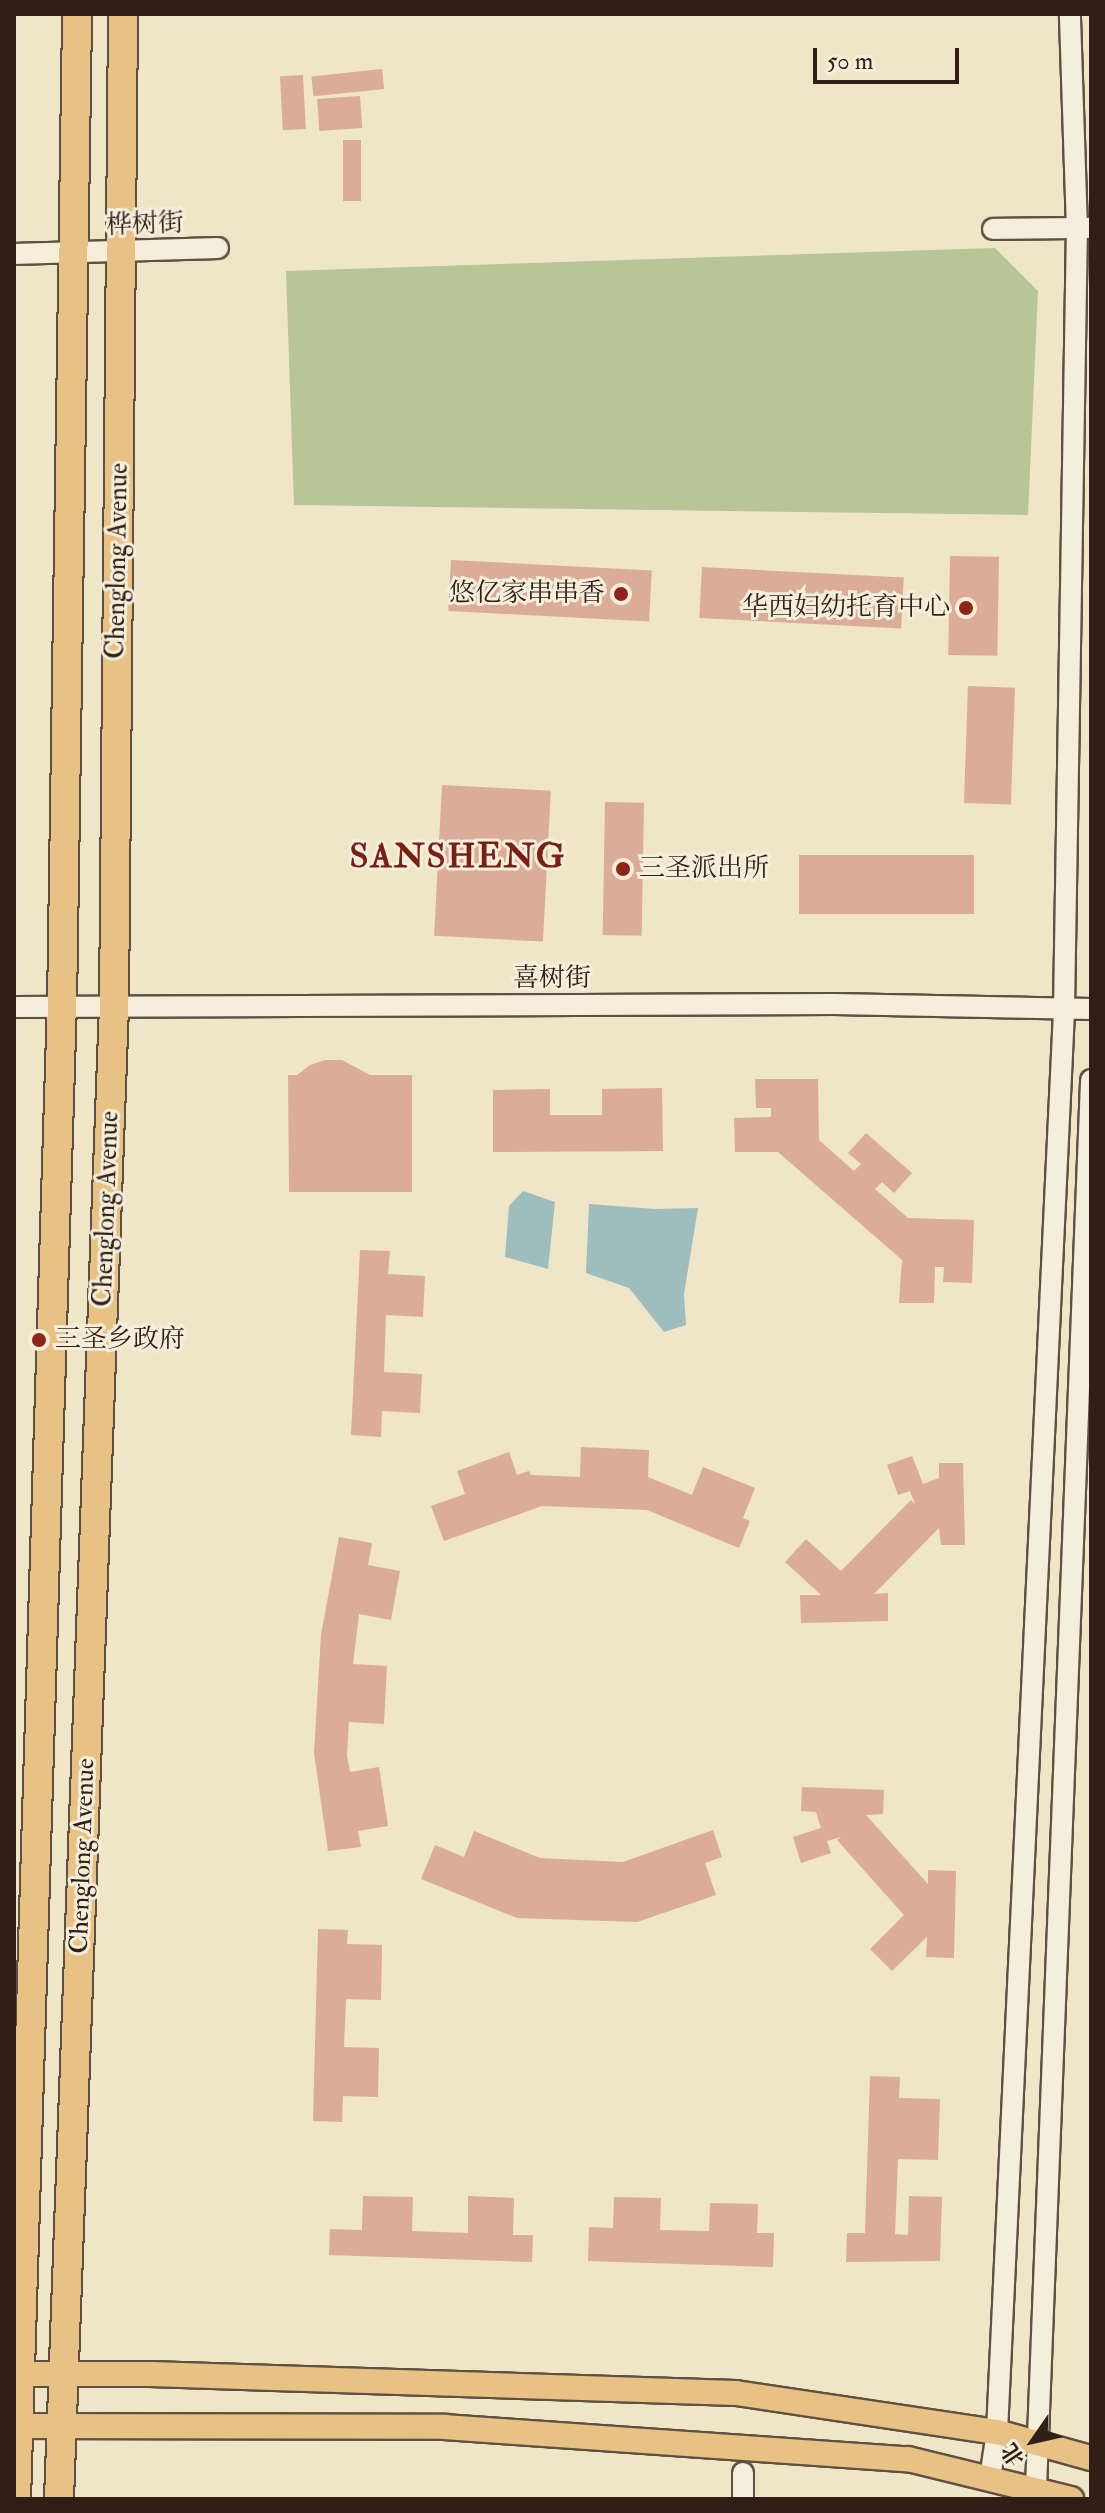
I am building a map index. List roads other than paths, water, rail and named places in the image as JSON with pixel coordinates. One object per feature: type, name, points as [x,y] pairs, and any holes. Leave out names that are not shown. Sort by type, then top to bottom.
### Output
[{"type":"highway","name":"Chenglong Avenue","points":[[16,2499],[17,2374],[62,1006],[77,14]]},
{"type":"highway","name":"Chenglong Avenue","points":[[59,2499],[114,1007],[123,14]]},
{"type":"main road","points":[[17,2374],[64,2372],[736,2393],[997,2432],[1091,2458]]},
{"type":"main road","points":[[16,2426],[445,2427],[908,2459],[1071,2499]]},
{"type":"street","points":[[990,2478],[997,2432],[1064,1009],[1084,228],[1070,14]]},
{"type":"street","points":[[993,229],[1084,228]]},
{"type":"street","name":"桦树街","points":[[14,254],[218,248]]},
{"type":"street","name":"喜树街","points":[[14,1007],[834,1004],[1091,1009]]},
{"type":"street","points":[[1036,2488],[1091,1080]]},
{"type":"street","points":[[743,2473],[743,2499]]},
{"type":"water","points":[[523,1191],[555,1202],[548,1269],[505,1257],[509,1206]]},
{"type":"water","points":[[589,1204],[655,1209],[698,1208],[684,1294],[686,1325],[664,1332],[629,1288],[586,1273]]},
{"type":"place","name":"悠亿家串串香","points":[[621,594]]},
{"type":"place","name":"华西妇幼托育中心","points":[[966,608]]},
{"type":"place","name":"三圣派出所","points":[[623,869]]},
{"type":"place","name":"三圣乡政府","points":[[39,1340]]},
{"type":"district","name":"SANSHENG","points":[[458,857]]}]
